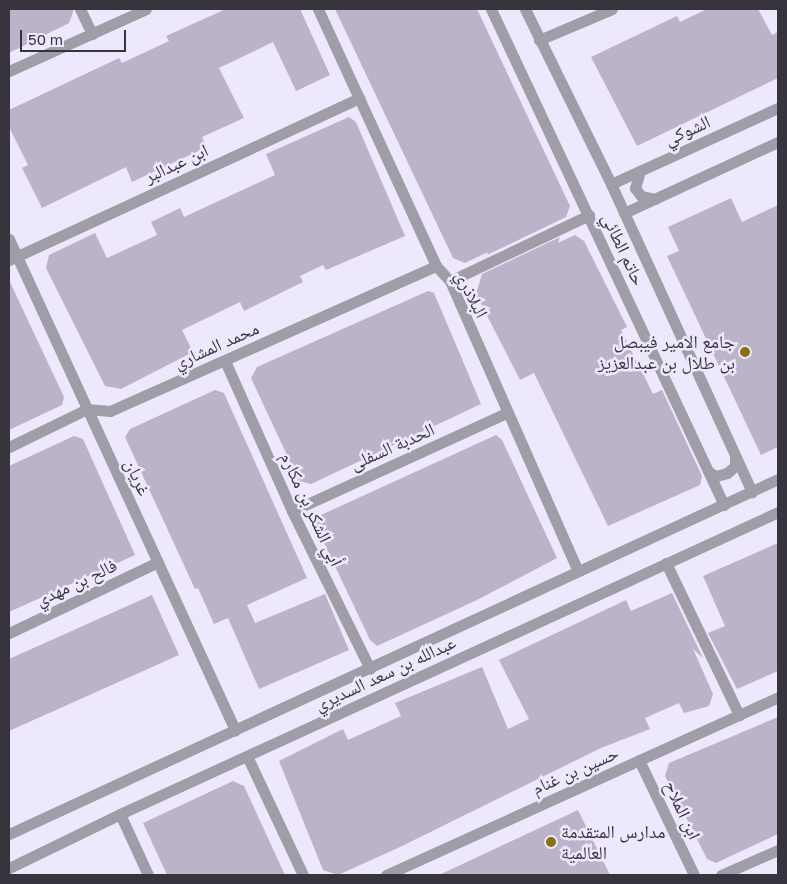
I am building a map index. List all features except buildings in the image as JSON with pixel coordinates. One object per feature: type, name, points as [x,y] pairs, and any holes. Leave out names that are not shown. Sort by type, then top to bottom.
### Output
[{"type":"street","points":[[80,9],[92,34]]},
{"type":"street","points":[[9,71],[146,9]]},
{"type":"street","name":"البلاذري","points":[[318,9],[436,266],[450,281],[506,413],[578,570]]},
{"type":"street","name":"حاتم الطائي","points":[[491,9],[724,505]]},
{"type":"street","name":"حاتم الطائي","points":[[524,9],[611,184],[752,492]]},
{"type":"street","points":[[539,40],[612,9]]},
{"type":"street","name":"ابن عبدالبر","points":[[13,259],[359,98]]},
{"type":"street","name":"الشوكي","points":[[611,184],[778,108]]},
{"type":"street","points":[[624,213],[778,142]]},
{"type":"street","points":[[640,171],[635,188],[641,196],[654,199]]},
{"type":"street","points":[[450,281],[588,215]]},
{"type":"street","name":"غريان","points":[[9,239],[13,259],[87,409],[235,730]]},
{"type":"street","name":"محمد المشاري","points":[[9,446],[87,409],[110,411],[436,266]]},
{"type":"street","name":"أبي الشكر بن مكارم","points":[[225,361],[292,510],[370,669]]},
{"type":"street","name":"الحدبة السفلى","points":[[292,510],[506,413]]},
{"type":"street","points":[[709,472],[716,476],[727,473],[735,466],[736,456]]},
{"type":"street","name":"عبدالله بن سعد السديري","points":[[9,834],[778,479]]},
{"type":"street","name":"عبدالله بن سعد السديري","points":[[9,868],[120,814],[778,512]]},
{"type":"street","name":"فالح بن مهدي","points":[[9,633],[158,562]]},
{"type":"street","points":[[666,563],[739,715]]},
{"type":"street","name":"حسين بن غنام","points":[[386,875],[778,697]]},
{"type":"street","points":[[246,756],[303,875]]},
{"type":"street","name":"ابن الملاح","points":[[640,760],[694,875]]},
{"type":"street","points":[[120,814],[148,875]]},
{"type":"street","points":[[721,875],[778,850]]},
{"type":"place","name":"جامع الامير فيبصل بن طلال بن عبدالعزيز","points":[[745,352]]},
{"type":"place","name":"مدارس المتقدمة العالمية","points":[[551,842]]}]
